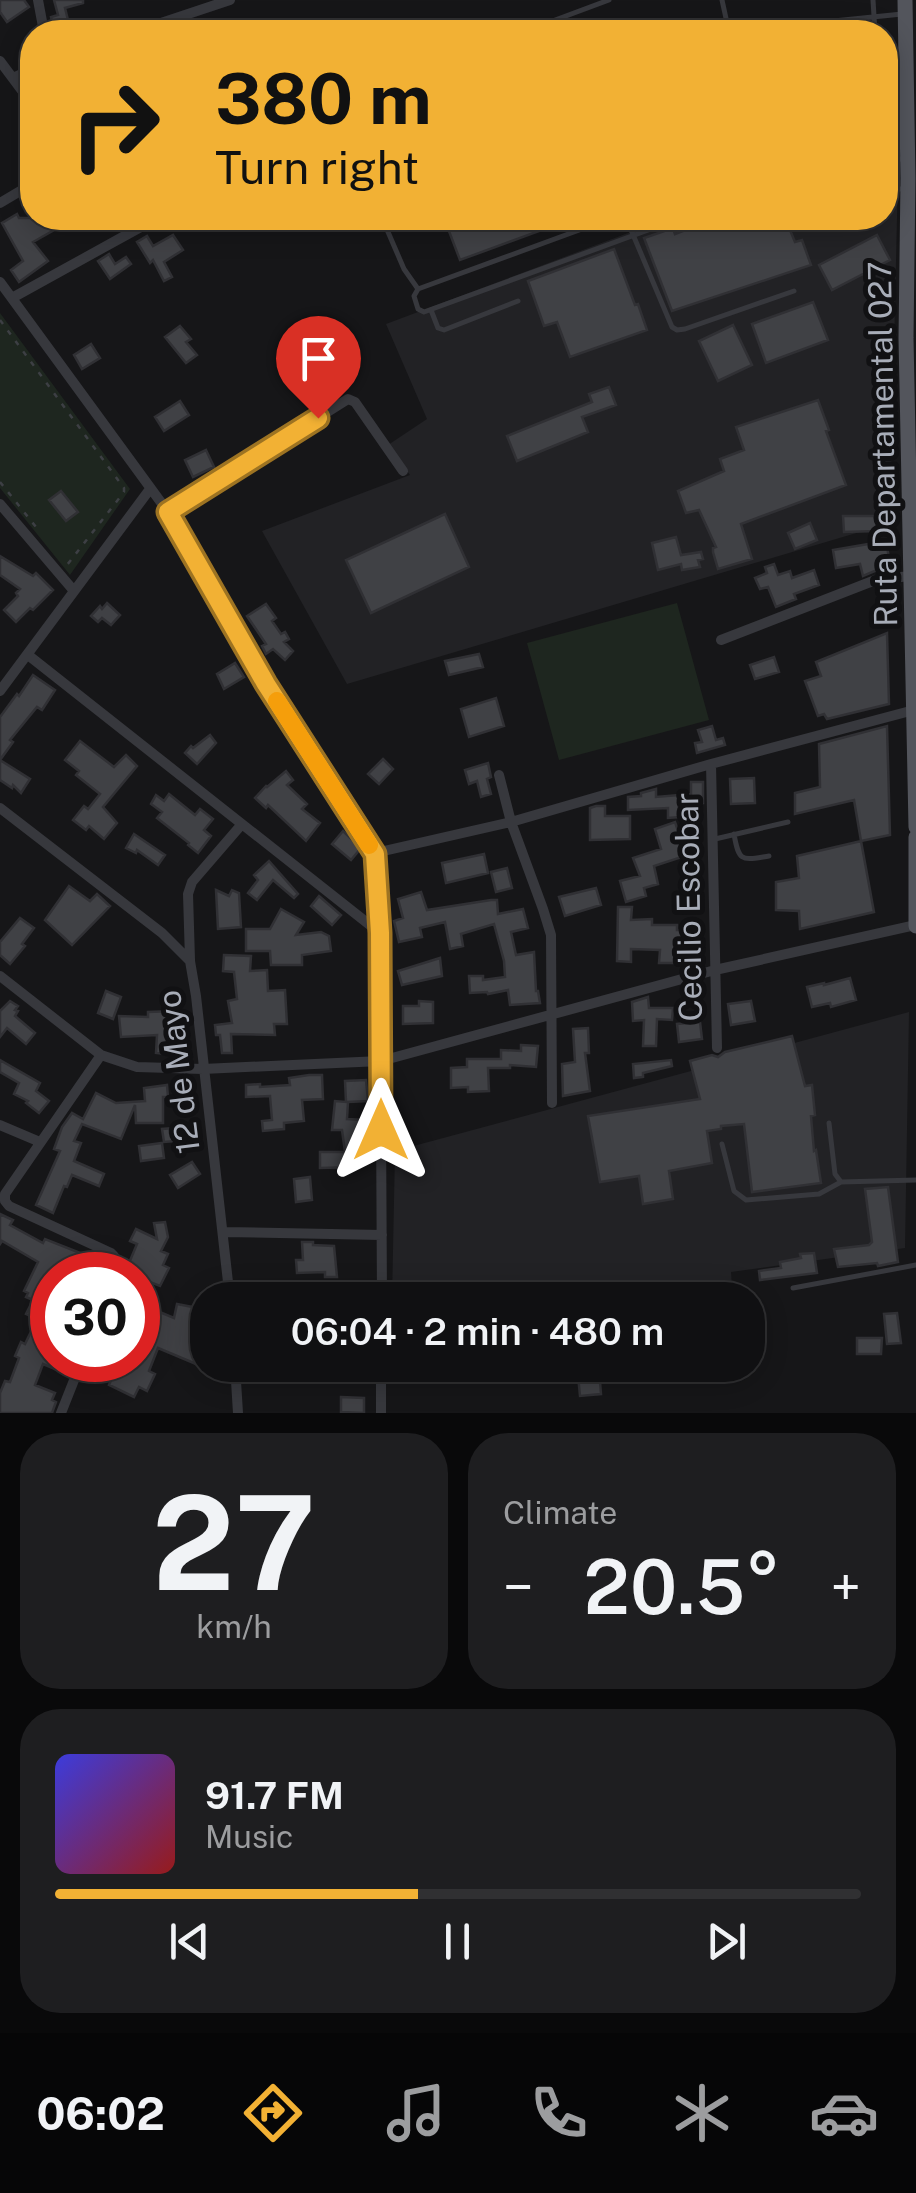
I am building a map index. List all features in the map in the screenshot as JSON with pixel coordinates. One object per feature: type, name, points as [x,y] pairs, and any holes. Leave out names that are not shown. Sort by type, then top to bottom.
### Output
[{"type":"main road","name":"Ruta Departamental 027","points":[[905,7],[911,76],[907,159],[911,191],[916,827]]},
{"type":"main road","points":[[916,837],[916,926]]},
{"type":"street","points":[[170,20],[230,0]]},
{"type":"street","points":[[0,61],[20,88]]},
{"type":"street","points":[[13,78],[20,75]]},
{"type":"street","points":[[12,298],[135,230]]},
{"type":"street","points":[[0,282],[168,512],[266,684],[375,854],[380,933],[382,1282]]},
{"type":"street","points":[[168,512],[348,399],[355,402],[403,470]]},
{"type":"street","points":[[0,691],[150,489]]},
{"type":"street","points":[[0,504],[74,591]]},
{"type":"street","points":[[721,640],[878,580],[912,576]]},
{"type":"street","points":[[28,655],[380,933]]},
{"type":"street","points":[[375,854],[511,822],[914,710]]},
{"type":"street","name":"Cecilio Escobar","points":[[711,764],[717,1048]]},
{"type":"street","points":[[499,775],[511,822],[551,935],[552,1102]]},
{"type":"street","name":"12 de Mayo","points":[[0,808],[162,932],[190,961],[228,1282]]},
{"type":"street","points":[[190,961],[188,894],[192,882],[242,824]]},
{"type":"street","points":[[0,976],[100,1055],[137,1067],[381,1061],[715,970],[916,926]]},
{"type":"street","points":[[100,1055],[5,1194],[5,1200],[8,1206],[109,1252]]},
{"type":"street","points":[[0,1125],[40,1142]]},
{"type":"street","points":[[223,1232],[382,1235]]},
{"type":"street","points":[[61,1413],[73,1382]]},
{"type":"street","points":[[236,1382],[238,1413]]},
{"type":"street","points":[[382,1382],[382,1413]]},
{"type":"lane","points":[[556,20],[609,0]]},
{"type":"lane","points":[[874,0],[875,20]]},
{"type":"lane","points":[[844,20],[875,17],[905,7]]},
{"type":"lane","points":[[898,159],[907,159]]},
{"type":"lane","points":[[387,230],[404,270],[418,289]]},
{"type":"lane","points":[[579,230],[418,289],[414,296],[418,308],[424,312],[431,310],[646,230]]},
{"type":"lane","points":[[632,230],[672,327],[678,330],[794,290]]},
{"type":"lane","points":[[431,310],[438,328],[444,330],[518,301]]},
{"type":"lane","points":[[712,839],[788,822]]},
{"type":"lane","points":[[734,834],[742,858],[770,856]]},
{"type":"lane","points":[[830,1124],[835,1174],[841,1182]]},
{"type":"lane","points":[[722,1144],[734,1191],[746,1200],[819,1194],[841,1182],[916,1180]]},
{"type":"lane","points":[[793,1288],[916,1264]]},
{"type":"path","points":[[0,320],[124,488],[70,563],[65,564]]},
{"type":"path","points":[[0,482],[44,537]]},
{"type":"shaded area","points":[[636,230],[897,230],[890,523],[347,684],[262,531],[410,475],[388,445],[427,419],[386,324]]},
{"type":"shaded area","points":[[0,313],[130,489],[70,575],[0,488]]},
{"type":"shaded area","points":[[677,603],[709,720],[559,760],[527,643]]},
{"type":"shaded area","points":[[909,1012],[905,1248],[731,1272],[732,1282],[392,1282],[395,1151]]},
{"type":"building","points":[[0,0],[24,0],[29,7],[7,22],[0,12]]},
{"type":"building","points":[[54,0],[83,0],[65,8],[68,20],[52,20],[58,15]]},
{"type":"building","points":[[17,214],[20,230],[54,230],[33,242],[48,261],[19,282],[11,270],[23,261],[2,223]]},
{"type":"building","points":[[449,230],[542,230],[460,260]]},
{"type":"building","points":[[667,230],[675,234],[685,230],[790,230],[795,242],[802,240],[811,265],[672,311],[644,238]]},
{"type":"building","points":[[173,235],[183,250],[164,262],[172,277],[164,281],[137,242],[147,236],[153,246]]},
{"type":"building","points":[[877,235],[890,260],[832,290],[819,265]]},
{"type":"building","points":[[614,249],[647,330],[570,357],[557,322],[544,326],[528,281]]},
{"type":"building","points":[[109,254],[115,264],[126,257],[131,264],[110,279],[98,261]]},
{"type":"building","points":[[813,302],[828,340],[766,363],[752,324]]},
{"type":"building","points":[[733,325],[752,365],[718,381],[699,341]]},
{"type":"building","points":[[180,326],[197,355],[186,363],[165,337]]},
{"type":"building","points":[[91,344],[100,358],[82,369],[74,355]]},
{"type":"building","points":[[609,387],[616,405],[582,417],[588,432],[517,461],[507,436],[592,402],[589,394]]},
{"type":"building","points":[[818,400],[846,485],[741,524],[752,559],[718,569],[713,552],[716,547],[699,510],[686,513],[678,491],[724,471],[720,459],[744,450],[736,427]]},
{"type":"building","points":[[180,401],[189,415],[164,431],[155,417]]},
{"type":"building","points":[[206,450],[214,467],[193,477],[185,460]]},
{"type":"building","points":[[61,491],[78,512],[66,521],[49,500]]},
{"type":"building","points":[[445,514],[469,567],[371,613],[346,560]]},
{"type":"building","points":[[843,516],[877,516],[877,531],[844,532]]},
{"type":"building","points":[[810,523],[817,540],[795,549],[788,533]]},
{"type":"building","points":[[676,537],[681,555],[701,552],[700,567],[682,570],[681,564],[658,570],[652,543]]},
{"type":"building","points":[[886,541],[891,569],[863,576],[860,564],[836,568],[833,550]]},
{"type":"building","points":[[0,556],[33,576],[36,573],[53,590],[16,622],[4,610],[20,589],[0,575]]},
{"type":"building","points":[[774,564],[778,575],[790,571],[792,578],[814,570],[819,585],[794,594],[796,599],[776,607],[768,587],[760,589],[755,578],[767,573],[765,567]]},
{"type":"building","points":[[107,603],[120,615],[111,625],[91,616]]},
{"type":"building","points":[[266,604],[276,618],[272,621],[289,639],[284,642],[293,651],[285,660],[273,649],[266,654],[262,646],[266,644],[247,616]]},
{"type":"building","points":[[887,633],[889,704],[827,719],[824,714],[818,716],[805,681],[821,676],[816,662]]},
{"type":"building","points":[[479,654],[483,667],[449,675],[445,661]]},
{"type":"building","points":[[774,657],[779,672],[755,679],[750,665]]},
{"type":"building","points":[[235,663],[244,677],[224,689],[217,674]]},
{"type":"building","points":[[33,675],[55,690],[42,710],[37,707],[10,740],[13,742],[0,760],[0,717]]},
{"type":"building","points":[[496,698],[504,726],[469,737],[461,709]]},
{"type":"building","points":[[712,726],[716,740],[723,738],[725,745],[697,753],[695,743],[702,742],[698,730]]},
{"type":"building","points":[[887,726],[890,835],[861,841],[854,800],[795,814],[795,793],[820,787],[819,744]]},
{"type":"building","points":[[210,735],[216,743],[197,764],[185,753]]},
{"type":"building","points":[[80,741],[114,767],[126,755],[137,766],[103,807],[117,823],[104,839],[89,826],[86,830],[73,820],[100,794],[76,775],[79,771],[65,760]]},
{"type":"building","points":[[383,759],[393,769],[379,784],[368,774]]},
{"type":"building","points":[[0,760],[30,779],[21,793],[0,780]]},
{"type":"building","points":[[488,763],[491,794],[481,797],[477,781],[469,784],[465,770]]},
{"type":"building","points":[[286,771],[293,780],[287,785],[307,804],[302,809],[320,823],[306,841],[268,805],[266,808],[255,798]]},
{"type":"building","points":[[754,778],[755,803],[731,804],[730,779]]},
{"type":"building","points":[[691,782],[703,782],[703,803],[678,803],[680,817],[668,818],[668,808],[628,810],[628,797],[656,789],[656,797],[691,794]]},
{"type":"building","points":[[169,794],[195,815],[200,809],[213,819],[204,830],[211,836],[198,853],[157,818],[162,812],[151,804],[156,795],[164,801]]},
{"type":"building","points":[[605,806],[605,816],[630,816],[630,839],[590,840],[590,808]]},
{"type":"building","points":[[675,822],[682,843],[687,841],[691,854],[654,866],[658,884],[644,888],[646,896],[626,902],[620,881],[640,876],[633,858],[661,849],[655,829]]},
{"type":"building","points":[[343,831],[361,848],[351,860],[332,844]]},
{"type":"building","points":[[134,834],[165,855],[158,865],[137,850],[136,853],[126,848]]},
{"type":"building","points":[[861,841],[874,912],[800,929],[799,911],[776,910],[776,882],[799,878],[797,856]]},
{"type":"building","points":[[484,854],[488,873],[446,883],[442,863]]},
{"type":"building","points":[[269,861],[298,894],[294,898],[273,880],[257,900],[248,893],[258,880],[254,875]]},
{"type":"building","points":[[507,868],[512,888],[496,892],[491,872]]},
{"type":"building","points":[[69,886],[90,901],[97,894],[110,906],[72,945],[45,920]]},
{"type":"building","points":[[596,888],[601,905],[565,916],[559,897]]},
{"type":"building","points":[[216,890],[229,896],[232,890],[239,893],[241,927],[218,929]]},
{"type":"building","points":[[421,892],[427,910],[491,900],[497,900],[498,914],[523,909],[528,928],[511,932],[516,955],[534,952],[540,1003],[510,1005],[508,990],[470,993],[469,976],[483,976],[483,980],[505,977],[494,924],[461,934],[463,946],[450,949],[445,922],[420,928],[422,937],[399,942],[394,921],[403,918],[398,899]]},
{"type":"building","points":[[319,896],[341,915],[332,925],[311,906]]},
{"type":"building","points":[[618,907],[632,907],[631,920],[652,919],[652,925],[677,925],[677,930],[688,930],[689,951],[677,952],[677,963],[659,963],[660,950],[631,949],[631,962],[617,961]]},
{"type":"building","points":[[281,909],[304,922],[296,935],[321,932],[329,936],[331,951],[302,955],[302,965],[271,965],[270,951],[246,951],[246,929],[270,929]]},
{"type":"building","points":[[20,918],[34,928],[10,964],[0,955],[0,942]]},
{"type":"building","points":[[224,955],[251,956],[250,971],[267,970],[268,991],[285,990],[287,1024],[274,1024],[275,1035],[231,1034],[232,1053],[222,1053],[215,1025],[232,1023],[228,1001],[237,999],[234,972],[223,971]]},
{"type":"building","points":[[440,958],[442,976],[402,985],[398,971]]},
{"type":"building","points":[[850,978],[856,1000],[812,1007],[807,987]]},
{"type":"building","points":[[106,991],[121,997],[113,1019],[98,1013]]},
{"type":"building","points":[[648,997],[649,1008],[673,1008],[672,1020],[657,1019],[656,1046],[643,1046],[644,1020],[633,1021],[632,1002]]},
{"type":"building","points":[[10,1001],[18,1006],[15,1016],[35,1033],[26,1044],[7,1028],[0,1037],[0,1011]]},
{"type":"building","points":[[419,1001],[433,1002],[433,1023],[403,1024],[403,1006],[419,1006]]},
{"type":"building","points":[[751,1001],[755,1021],[731,1025],[728,1004]]},
{"type":"building","points":[[174,1011],[174,1040],[166,1041],[166,1054],[156,1053],[157,1035],[121,1037],[119,1016],[148,1017],[148,1012]]},
{"type":"building","points":[[700,1022],[702,1039],[679,1042],[677,1024]]},
{"type":"building","points":[[588,1028],[589,1053],[585,1053],[590,1091],[563,1096],[562,1064],[575,1062],[573,1029]]},
{"type":"building","points":[[792,1036],[805,1086],[812,1085],[814,1151],[821,1183],[752,1192],[744,1124],[707,1131],[712,1163],[669,1171],[673,1199],[643,1204],[639,1176],[600,1182],[588,1116],[700,1099],[690,1061]]},
{"type":"building","points":[[521,1045],[538,1046],[536,1067],[488,1068],[489,1091],[451,1088],[451,1068],[467,1067],[467,1059],[501,1059],[501,1050],[521,1051]]},
{"type":"building","points":[[0,1060],[40,1083],[36,1091],[49,1101],[39,1113],[14,1094],[19,1083],[0,1072]]},
{"type":"building","points":[[671,1060],[672,1066],[634,1078],[633,1064]]},
{"type":"building","points":[[322,1075],[323,1099],[302,1100],[304,1121],[284,1123],[284,1129],[263,1131],[262,1121],[272,1120],[270,1096],[246,1097],[246,1085],[290,1085],[289,1078]]},
{"type":"building","points":[[366,1080],[368,1101],[348,1102],[347,1119],[366,1120],[367,1144],[360,1145],[360,1167],[320,1168],[320,1152],[345,1152],[342,1130],[332,1130],[335,1101],[346,1102],[345,1081]]},
{"type":"building","points":[[167,1085],[163,1123],[136,1123],[135,1105],[121,1139],[82,1124],[74,1141],[81,1143],[74,1161],[104,1174],[99,1186],[72,1175],[53,1213],[36,1205],[60,1151],[54,1149],[62,1127],[72,1113],[83,1119],[96,1093],[116,1103],[145,1101],[144,1088]]},
{"type":"building","points":[[187,1127],[188,1140],[164,1142],[162,1129]]},
{"type":"building","points":[[162,1143],[164,1158],[141,1161],[139,1146]]},
{"type":"building","points":[[192,1162],[200,1174],[178,1188],[170,1175]]},
{"type":"building","points":[[310,1177],[312,1200],[296,1202],[294,1179]]},
{"type":"building","points":[[888,1187],[898,1262],[838,1267],[834,1249],[872,1242],[865,1189]]},
{"type":"building","points":[[0,1214],[13,1220],[10,1225],[43,1243],[45,1239],[78,1252],[30,1252],[30,1257],[2,1241],[0,1244]]},
{"type":"building","points":[[165,1222],[168,1237],[161,1251],[168,1254],[163,1265],[169,1268],[160,1286],[160,1252],[134,1252],[137,1244],[130,1241],[136,1229],[157,1239],[154,1223]]},
{"type":"building","points":[[302,1242],[334,1246],[337,1277],[325,1277],[325,1272],[297,1273],[296,1260],[303,1260]]},
{"type":"building","points":[[814,1253],[817,1273],[760,1280],[759,1271],[781,1268],[780,1262]]},
{"type":"building","points":[[177,1304],[190,1307],[190,1361],[160,1349],[160,1312],[174,1318]]},
{"type":"building","points":[[897,1313],[901,1343],[887,1344],[884,1314]]},
{"type":"building","points":[[30,1334],[30,1382],[55,1393],[52,1413],[0,1413],[0,1393],[5,1381],[10,1382],[21,1342],[25,1344]]},
{"type":"building","points":[[857,1338],[882,1338],[881,1354],[857,1354]]},
{"type":"building","points":[[151,1382],[147,1391],[139,1387],[134,1397],[109,1385]]},
{"type":"building","points":[[579,1382],[600,1382],[601,1394],[580,1396]]},
{"type":"building","points":[[341,1397],[364,1398],[364,1413],[341,1412]]},
{"type":"slow traffic","points":[[277,701],[369,845]]},
{"type":"route","points":[[318,418],[168,512],[266,684],[375,854],[380,933],[381,1130]]}]
